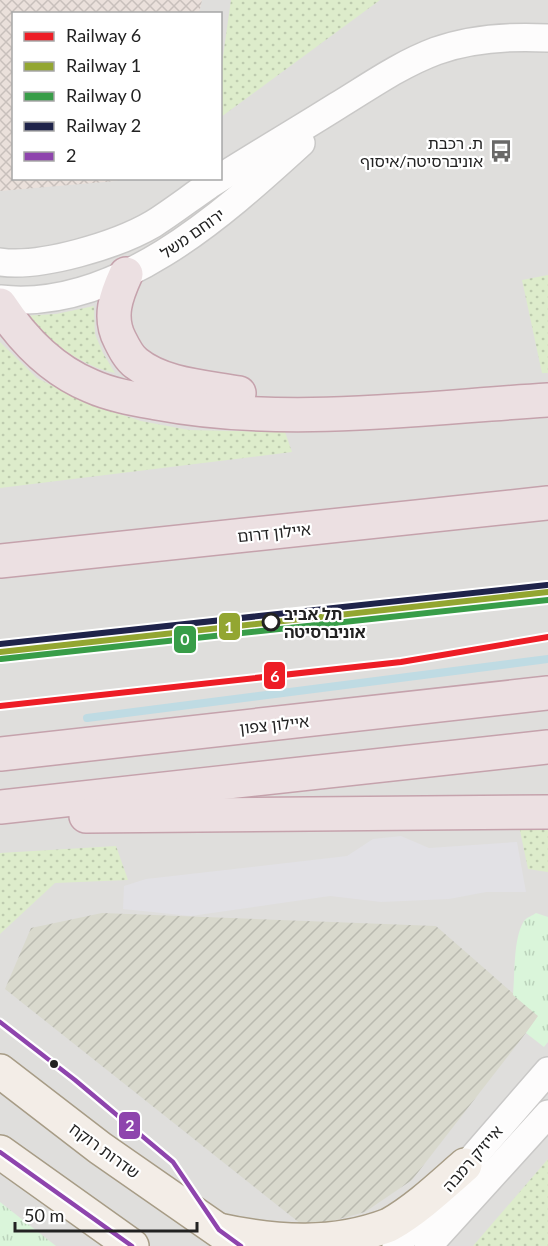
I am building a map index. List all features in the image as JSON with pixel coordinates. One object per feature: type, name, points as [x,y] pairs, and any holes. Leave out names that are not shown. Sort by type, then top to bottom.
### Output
[{"type":"highway","points":[[126,274],[116,296],[114,318],[116,332],[135,362],[149,371],[196,386],[362,412]]},
{"type":"highway","points":[[0,305],[28,342],[51,363],[91,387],[182,408],[244,414],[321,415],[548,400]]},
{"type":"highway","name":"איילון דרום","points":[[0,561],[548,503]]},
{"type":"highway","name":"איילון צפון","points":[[0,754],[548,693]]},
{"type":"highway","points":[[0,818],[121,805],[548,747]]},
{"type":"highway","points":[[0,807],[121,805],[548,812]]},
{"type":"main road","name":"שדרות רוקח","points":[[0,1071],[100,1148],[230,1238]]},
{"type":"main road","points":[[0,1152],[132,1246]]},
{"type":"main road","points":[[230,1238],[305,1245],[338,1243],[365,1236],[389,1225],[412,1209],[465,1166]]},
{"type":"street","name":"ירוחם משל","points":[[222,178],[396,68],[438,50],[484,39],[515,36],[548,38]]},
{"type":"street","name":"ירוחם משל","points":[[0,299],[17,301],[69,296],[126,274],[156,259],[212,221],[242,197],[350,99]]},
{"type":"street","name":"ירוחם משל","points":[[0,262],[25,263],[105,245],[152,224],[218,180]]},
{"type":"street","name":"אייזיק רמבה","points":[[396,1246],[548,1071]]},
{"type":"street","name":"אייזיק רמבה","points":[[428,1246],[548,1114]]},
{"type":"shaded area","points":[[0,0],[548,0],[548,1246],[0,1246]]},
{"type":"shaded area","points":[[0,0],[202,0],[199,12],[12,12],[12,180],[119,180],[0,191]]},
{"type":"shaded area","points":[[401,836],[429,848],[517,842],[526,892],[486,892],[449,899],[381,902],[330,896],[191,916],[123,909],[124,886],[146,879],[347,856],[373,839]]},
{"type":"shaded area","points":[[102,913],[436,926],[539,1016],[412,1180],[365,1212],[306,1228],[5,989],[31,928]]},
{"type":"green space","points":[[231,0],[380,0],[222,116],[222,63]]},
{"type":"green space","points":[[548,275],[548,373],[542,373],[522,280]]},
{"type":"green space","points":[[94,306],[95,334],[115,373],[76,358],[23,316],[56,314]]},
{"type":"green space","points":[[0,342],[37,378],[86,403],[141,421],[189,430],[285,432],[292,452],[0,488]]},
{"type":"green space","points":[[518,821],[548,821],[548,872],[528,869]]},
{"type":"green space","points":[[116,846],[128,880],[55,883],[0,934],[0,853]]},
{"type":"green space","points":[[536,913],[548,917],[548,1042],[544,1047],[526,1033],[538,1016],[513,995],[515,957],[520,928],[527,918]]},
{"type":"green space","points":[[548,1159],[548,1246],[473,1246]]},
{"type":"green space","points":[[0,1202],[56,1246],[0,1246]]},
{"type":"waterway","points":[[87,718],[548,659]]},
{"type":"rail line","name":"2","points":[[0,644],[547,585]]},
{"type":"rail line","name":"1","points":[[0,652],[548,592]]},
{"type":"rail line","name":"0","points":[[1,659],[548,600]]},
{"type":"rail line","name":"6","points":[[0,706],[401,662],[548,637]]},
{"type":"transit line","name":"2","points":[[0,1022],[75,1080],[173,1162],[219,1230],[241,1246]]},
{"type":"transit line","name":"2","points":[[0,1152],[132,1246]]},
{"type":"place","name":"ת. רכבת אוניברסיטה/איסוף","points":[[501,151]]},
{"type":"place","name":"תל אביב אוניברסיטה","points":[[271,622]]}]
